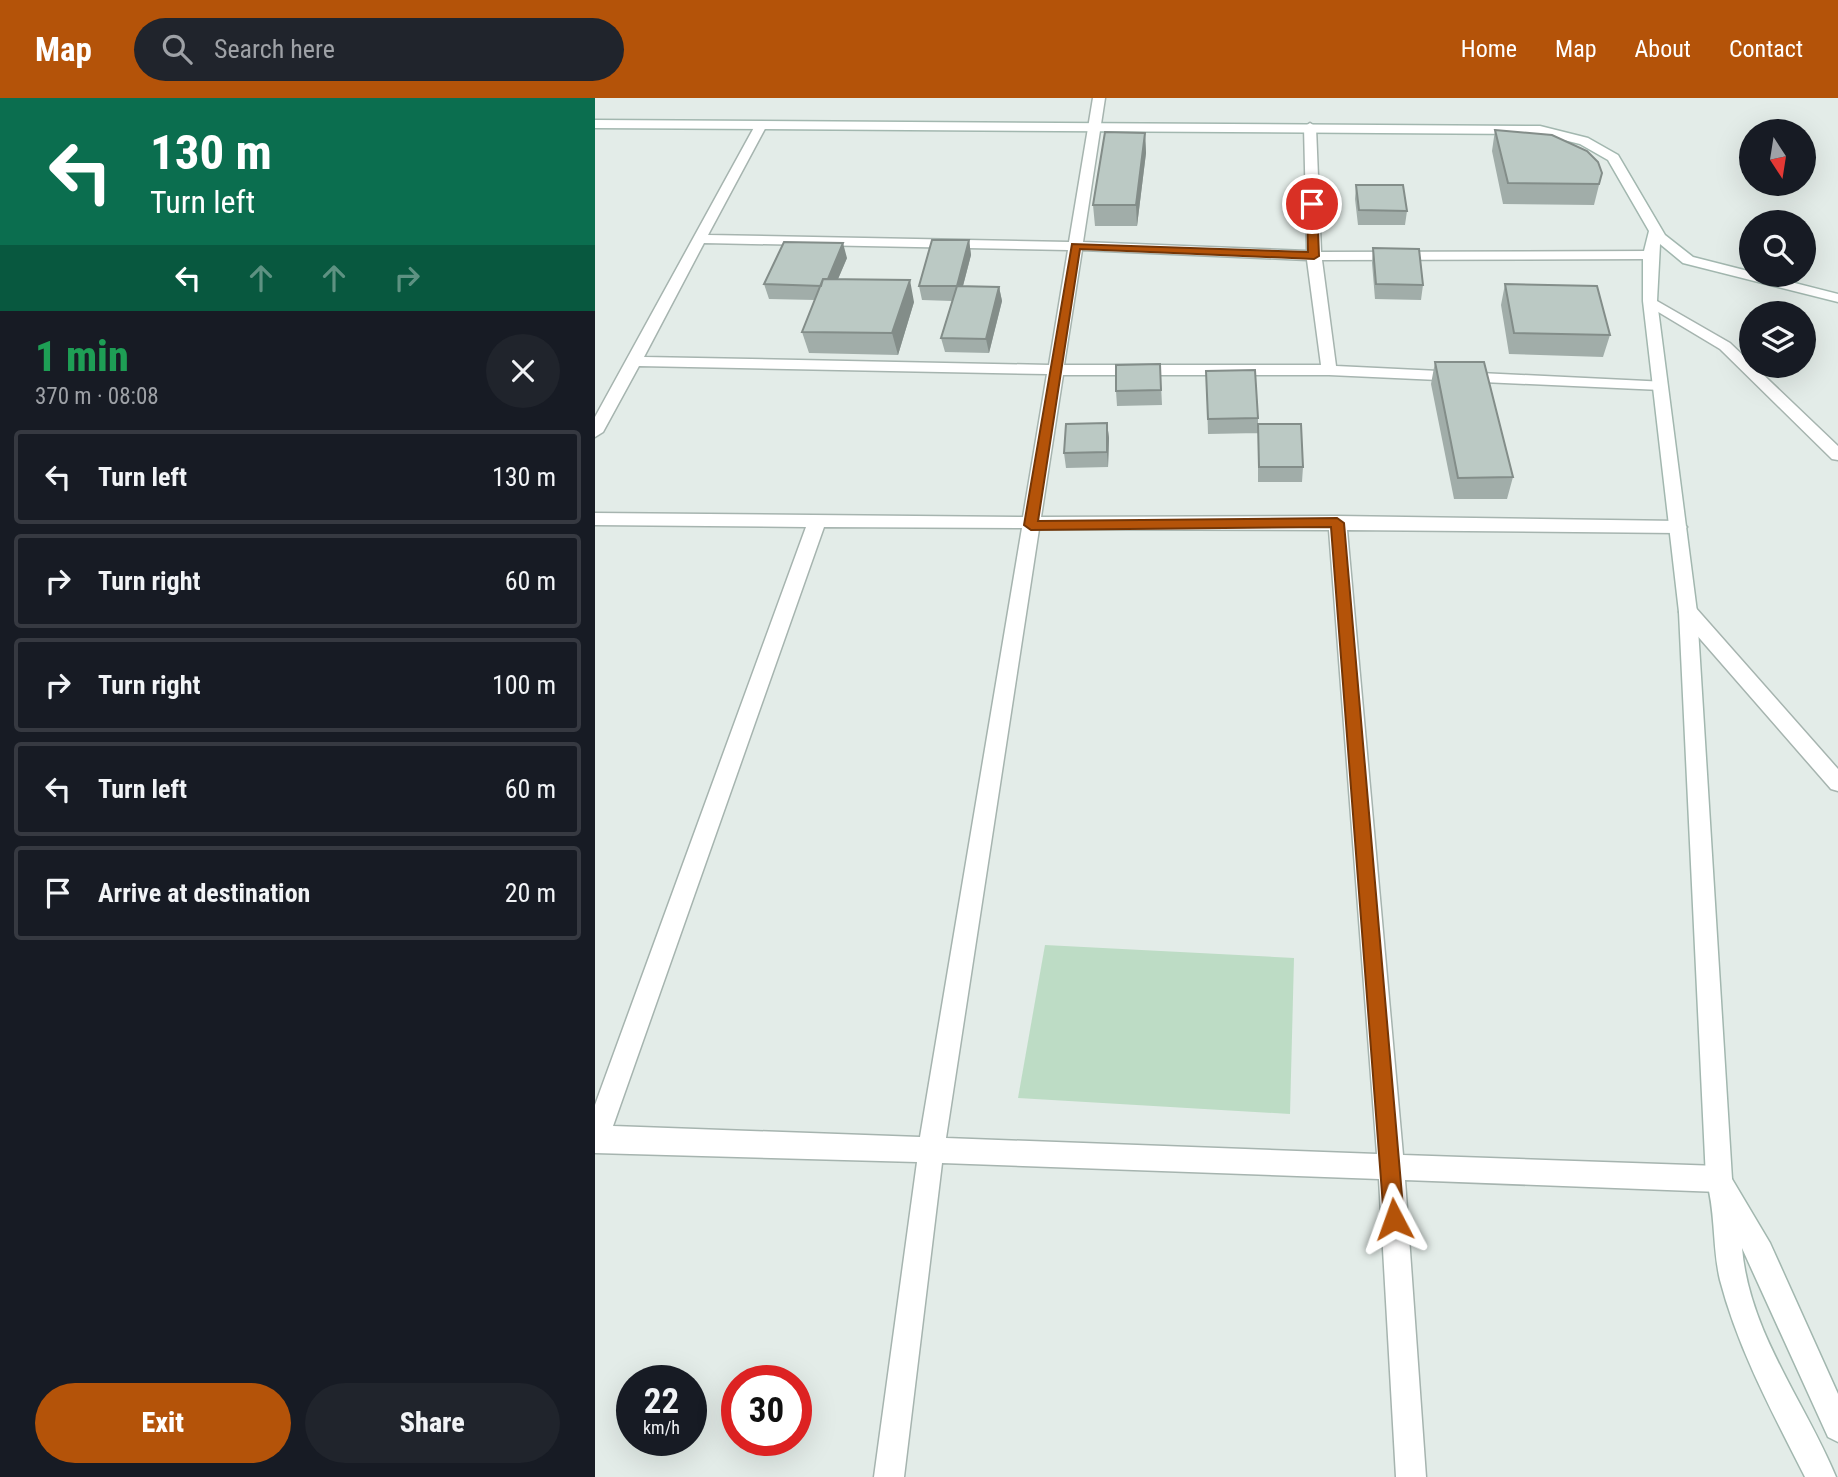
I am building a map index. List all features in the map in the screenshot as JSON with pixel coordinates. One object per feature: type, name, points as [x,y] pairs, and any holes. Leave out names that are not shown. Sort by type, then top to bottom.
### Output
[{"type":"street","points":[[889,1477],[931,1151],[1100,98]]},
{"type":"street","points":[[595,124],[1525,129],[1570,136],[1595,146],[1613,158],[1656,230],[1677,253],[1701,265],[1838,298]]},
{"type":"street","points":[[595,432],[761,124]]},
{"type":"street","points":[[1310,127],[1314,256],[1329,370]]},
{"type":"street","points":[[1656,230],[1650,255],[1650,301],[1688,612],[1719,1180],[1727,1199],[1726,1237],[1733,1277],[1746,1318],[1788,1413],[1821,1477]]},
{"type":"street","points":[[699,239],[1076,246],[1314,256],[1650,255]]},
{"type":"street","points":[[1650,301],[1725,346],[1838,455]]},
{"type":"street","points":[[633,361],[1056,370],[1329,370],[1661,385]]},
{"type":"street","points":[[595,519],[1031,525],[1337,523],[1678,527]]},
{"type":"street","points":[[817,522],[595,1138],[1719,1180]]},
{"type":"street","points":[[1337,523],[1391,1167],[1411,1477]]},
{"type":"street","points":[[1688,612],[1829,758],[1838,783]]},
{"type":"street","points":[[1719,1180],[1760,1253],[1838,1427]]},
{"type":"green space","points":[[1045,945],[1294,958],[1290,1114],[1018,1098]]},
{"type":"building","points":[[1495,130],[1552,135],[1587,151],[1598,162],[1602,173],[1599,184],[1508,183]]},
{"type":"building","points":[[1105,132],[1145,133],[1136,205],[1093,205]]},
{"type":"building","points":[[1356,185],[1403,185],[1407,211],[1359,210]]},
{"type":"building","points":[[932,240],[969,240],[957,286],[919,286]]},
{"type":"building","points":[[784,242],[843,243],[828,279],[823,279],[821,286],[764,284]]},
{"type":"building","points":[[1373,248],[1419,249],[1423,285],[1376,284]]},
{"type":"building","points":[[823,279],[910,280],[892,333],[802,332]]},
{"type":"building","points":[[1505,284],[1597,286],[1610,335],[1514,333]]},
{"type":"building","points":[[957,286],[999,287],[986,339],[941,338]]},
{"type":"building","points":[[1435,362],[1484,362],[1513,477],[1458,478]]},
{"type":"building","points":[[1160,364],[1161,390],[1116,391],[1116,365]]},
{"type":"building","points":[[1255,370],[1258,418],[1208,419],[1206,371]]},
{"type":"building","points":[[1107,423],[1107,452],[1064,453],[1066,424]]},
{"type":"building","points":[[1258,424],[1301,424],[1303,467],[1259,467]]},
{"type":"route","points":[[1312,204],[1314,256],[1076,246],[1031,525],[1337,523],[1394,1219]]}]
